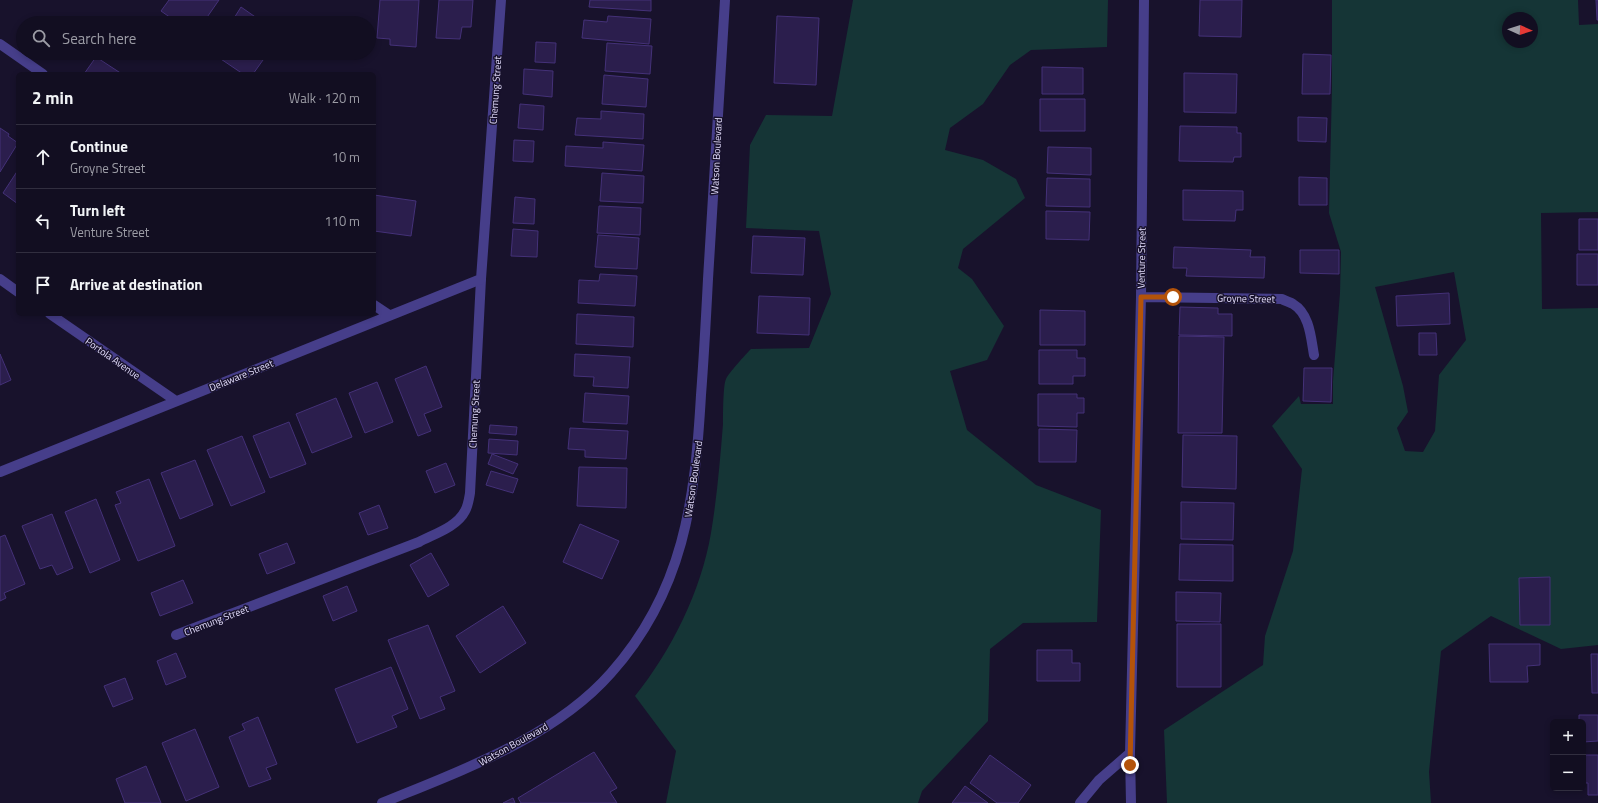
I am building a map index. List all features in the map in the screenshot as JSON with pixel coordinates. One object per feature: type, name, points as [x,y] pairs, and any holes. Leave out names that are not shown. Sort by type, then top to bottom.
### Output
[{"type":"street","name":"Chemung Street","points":[[176,635],[420,542],[460,518],[466,508],[470,493],[481,279],[501,0]]},
{"type":"street","name":"Watson Boulevard","points":[[382,803],[486,760],[551,723],[582,700],[610,674],[634,645],[653,614],[668,582],[689,513],[695,478],[725,0]]},
{"type":"street","name":"Venture Street","points":[[1131,803],[1130,753],[1141,297],[1144,0]]},
{"type":"street","points":[[0,44],[16,55]]},
{"type":"street","points":[[23,60],[40,72]]},
{"type":"street","points":[[0,279],[16,291]]},
{"type":"street","name":"Delaware Street","points":[[0,472],[481,279]]},
{"type":"street","name":"Groyne Street","points":[[1141,297],[1282,299],[1294,304],[1303,314],[1308,325],[1314,355]]},
{"type":"street","points":[[376,306],[389,316]]},
{"type":"street","name":"Portola Avenue","points":[[53,316],[176,401]]},
{"type":"street","points":[[1080,803],[1099,780],[1130,753]]},
{"type":"green space","points":[[853,0],[1108,0],[1107,47],[1031,50],[1010,65],[983,104],[950,128],[945,150],[983,160],[1016,179],[1025,198],[963,249],[958,268],[972,279],[1004,326],[987,360],[950,371],[967,430],[1036,485],[1101,510],[1097,622],[1023,623],[990,649],[988,721],[922,791],[918,803],[666,803],[676,751],[635,696],[673,640],[700,576],[711,533],[717,492],[725,382],[727,376],[751,349],[809,348],[831,294],[819,231],[746,228],[750,145],[766,115],[832,116]]},
{"type":"green space","points":[[1332,0],[1578,0],[1579,25],[1598,24],[1598,212],[1541,213],[1542,309],[1598,308],[1598,645],[1561,649],[1491,616],[1441,651],[1429,772],[1431,803],[1167,803],[1164,730],[1263,665],[1265,636],[1293,551],[1302,469],[1272,426],[1299,396],[1301,404],[1333,404],[1333,381],[1340,293],[1341,252],[1329,213],[1332,87]],"holes":[[[1454,272],[1466,340],[1439,375],[1435,431],[1423,452],[1405,451],[1397,428],[1408,412],[1403,386],[1375,287]]]},
{"type":"building","points":[[169,0],[219,0],[208,16],[168,16],[161,11]]},
{"type":"building","points":[[380,0],[419,0],[416,47],[390,45],[390,39],[377,38]]},
{"type":"building","points":[[439,0],[473,0],[471,27],[462,27],[460,39],[436,38]]},
{"type":"building","points":[[590,0],[651,0],[651,11],[589,7]]},
{"type":"building","points":[[1200,0],[1242,0],[1241,37],[1199,36]]},
{"type":"building","points":[[1596,0],[1598,0],[1598,20],[1597,20]]},
{"type":"building","points":[[241,7],[254,16],[235,16]]},
{"type":"building","points":[[608,16],[651,19],[649,44],[582,38],[584,20],[607,22]]},
{"type":"building","points":[[777,16],[819,18],[816,85],[774,83]]},
{"type":"building","points":[[536,42],[556,43],[555,63],[535,62]]},
{"type":"building","points":[[607,43],[652,46],[650,74],[605,71]]},
{"type":"building","points":[[1303,54],[1331,55],[1330,94],[1302,94]]},
{"type":"building","points":[[94,60],[101,60],[119,72],[85,72]]},
{"type":"building","points":[[222,60],[263,60],[254,72],[240,72]]},
{"type":"building","points":[[1042,67],[1083,68],[1083,94],[1042,94]]},
{"type":"building","points":[[524,69],[553,71],[552,97],[523,94]]},
{"type":"building","points":[[1184,73],[1237,74],[1236,113],[1184,112]]},
{"type":"building","points":[[604,75],[648,79],[646,107],[602,104]]},
{"type":"building","points":[[1040,99],[1085,99],[1085,131],[1040,131]]},
{"type":"building","points":[[520,104],[544,106],[543,130],[518,128]]},
{"type":"building","points":[[601,111],[644,114],[643,139],[575,135],[577,118],[601,119]]},
{"type":"building","points":[[1298,117],[1327,118],[1326,142],[1298,141]]},
{"type":"building","points":[[1180,126],[1237,127],[1237,133],[1241,133],[1241,157],[1234,157],[1233,162],[1179,161]]},
{"type":"building","points":[[0,128],[9,134],[8,136],[16,142],[16,146],[0,172]]},
{"type":"building","points":[[514,140],[534,141],[533,162],[513,161]]},
{"type":"building","points":[[603,142],[644,145],[642,171],[565,166],[566,146],[603,148]]},
{"type":"building","points":[[1048,147],[1091,148],[1091,175],[1047,173]]},
{"type":"building","points":[[16,173],[16,203],[3,193]]},
{"type":"building","points":[[602,173],[644,176],[643,203],[600,201]]},
{"type":"building","points":[[1299,177],[1327,178],[1327,205],[1299,205]]},
{"type":"building","points":[[1047,178],[1090,179],[1090,207],[1046,206]]},
{"type":"building","points":[[1183,190],[1243,191],[1243,210],[1236,210],[1235,221],[1183,220]]},
{"type":"building","points":[[376,195],[416,201],[411,236],[376,231]]},
{"type":"building","points":[[515,197],[535,199],[534,224],[513,223]]},
{"type":"building","points":[[599,206],[641,208],[640,235],[597,233]]},
{"type":"building","points":[[1046,211],[1090,212],[1089,240],[1046,239]]},
{"type":"building","points":[[1579,219],[1598,219],[1598,250],[1579,250]]},
{"type":"building","points":[[513,229],[538,231],[537,257],[511,256]]},
{"type":"building","points":[[598,235],[639,238],[637,269],[595,267]]},
{"type":"building","points":[[753,236],[805,238],[803,275],[751,273]]},
{"type":"building","points":[[1174,247],[1251,250],[1250,257],[1265,257],[1264,278],[1186,276],[1187,268],[1173,268]]},
{"type":"building","points":[[1300,250],[1339,250],[1339,274],[1300,273]]},
{"type":"building","points":[[1577,254],[1598,254],[1598,285],[1577,285]]},
{"type":"building","points":[[600,274],[637,276],[635,306],[578,303],[579,280],[599,281]]},
{"type":"building","points":[[1449,293],[1450,324],[1397,326],[1396,296]]},
{"type":"building","points":[[759,296],[810,298],[809,335],[757,333]]},
{"type":"building","points":[[1180,307],[1218,308],[1218,314],[1232,314],[1232,336],[1179,335]]},
{"type":"building","points":[[1040,310],[1085,311],[1085,345],[1040,345]]},
{"type":"building","points":[[577,314],[634,317],[633,347],[576,344]]},
{"type":"building","points":[[1419,333],[1436,333],[1437,355],[1419,355]]},
{"type":"building","points":[[1179,336],[1224,337],[1222,433],[1178,433]]},
{"type":"building","points":[[1039,350],[1077,350],[1077,358],[1085,358],[1085,376],[1073,376],[1073,384],[1039,384]]},
{"type":"building","points":[[0,354],[11,380],[0,385]]},
{"type":"building","points":[[575,354],[630,357],[628,388],[593,386],[594,377],[574,376]]},
{"type":"building","points":[[426,366],[442,407],[424,414],[431,431],[418,436],[395,379]]},
{"type":"building","points":[[1304,368],[1332,368],[1331,402],[1303,401]]},
{"type":"building","points":[[377,382],[393,422],[365,433],[349,393]]},
{"type":"building","points":[[585,393],[629,396],[627,424],[583,422]]},
{"type":"building","points":[[1038,394],[1077,394],[1077,398],[1084,398],[1084,413],[1077,413],[1077,427],[1038,426]]},
{"type":"building","points":[[336,398],[352,437],[312,453],[296,414]]},
{"type":"building","points":[[289,422],[306,464],[270,478],[253,436]]},
{"type":"building","points":[[490,425],[517,427],[516,435],[489,433]]},
{"type":"building","points":[[570,428],[628,431],[626,459],[585,457],[585,450],[568,449]]},
{"type":"building","points":[[1039,429],[1077,430],[1076,462],[1039,462]]},
{"type":"building","points":[[1183,435],[1237,436],[1236,489],[1182,487]]},
{"type":"building","points":[[242,436],[265,492],[231,506],[207,450]]},
{"type":"building","points":[[489,439],[518,441],[517,455],[488,453]]},
{"type":"building","points":[[492,454],[518,464],[513,474],[488,464]]},
{"type":"building","points":[[195,460],[213,505],[180,519],[161,473]]},
{"type":"building","points":[[446,463],[455,485],[435,493],[426,471]]},
{"type":"building","points":[[579,467],[627,468],[626,508],[577,506]]},
{"type":"building","points":[[491,471],[518,479],[513,493],[486,485]]},
{"type":"building","points":[[149,479],[175,546],[138,561],[115,505],[121,503],[116,492]]},
{"type":"building","points":[[96,499],[120,560],[90,573],[65,512]]},
{"type":"building","points":[[1181,502],[1234,503],[1233,540],[1181,539]]},
{"type":"building","points":[[379,505],[388,528],[368,535],[359,513]]},
{"type":"building","points":[[52,514],[73,568],[57,575],[52,565],[40,569],[22,526]]},
{"type":"building","points":[[580,524],[619,541],[602,579],[563,562]]},
{"type":"building","points":[[5,535],[25,584],[4,593],[6,598],[0,601],[0,537]]},
{"type":"building","points":[[287,543],[295,563],[267,574],[259,554]]},
{"type":"building","points":[[1180,544],[1233,545],[1233,581],[1179,580]]},
{"type":"building","points":[[431,553],[449,585],[428,597],[410,565]]},
{"type":"building","points":[[1550,577],[1550,625],[1520,625],[1519,578]]},
{"type":"building","points":[[183,580],[193,603],[160,616],[151,593]]},
{"type":"building","points":[[347,586],[357,611],[333,621],[323,596]]},
{"type":"building","points":[[1176,592],[1221,593],[1220,622],[1176,621]]},
{"type":"building","points":[[503,606],[526,643],[480,673],[456,636]]},
{"type":"building","points":[[1177,624],[1221,624],[1221,687],[1177,687]]},
{"type":"building","points":[[428,625],[455,691],[440,697],[445,709],[420,719],[388,640]]},
{"type":"building","points":[[1489,644],[1540,644],[1540,665],[1527,666],[1528,682],[1490,682]]},
{"type":"building","points":[[1037,650],[1072,650],[1072,663],[1080,663],[1080,681],[1037,681]]},
{"type":"building","points":[[176,653],[186,677],[166,685],[157,661]]},
{"type":"building","points":[[1591,654],[1598,654],[1598,693],[1592,693]]},
{"type":"building","points":[[391,667],[408,709],[392,716],[397,727],[357,743],[335,689]]},
{"type":"building","points":[[125,678],[133,699],[113,707],[104,686]]},
{"type":"building","points":[[1579,715],[1598,715],[1598,741],[1586,742],[1586,719],[1579,719]]},
{"type":"building","points":[[258,717],[277,764],[266,768],[271,779],[249,787],[229,737],[245,730],[242,724]]},
{"type":"building","points":[[195,729],[219,787],[186,801],[162,743]]},
{"type":"building","points":[[594,752],[617,788],[610,792],[617,803],[521,803],[518,798]]},
{"type":"building","points":[[990,755],[1031,785],[1018,803],[997,803],[970,783]]},
{"type":"building","points":[[1586,755],[1598,755],[1598,795],[1588,795],[1588,783],[1586,783]]},
{"type":"building","points":[[146,766],[161,803],[125,803],[116,779]]},
{"type":"building","points":[[965,786],[988,803],[952,803]]},
{"type":"building","points":[[513,798],[515,803],[503,803]]},
{"type":"route","points":[[1130,765],[1141,297],[1173,297]]}]
